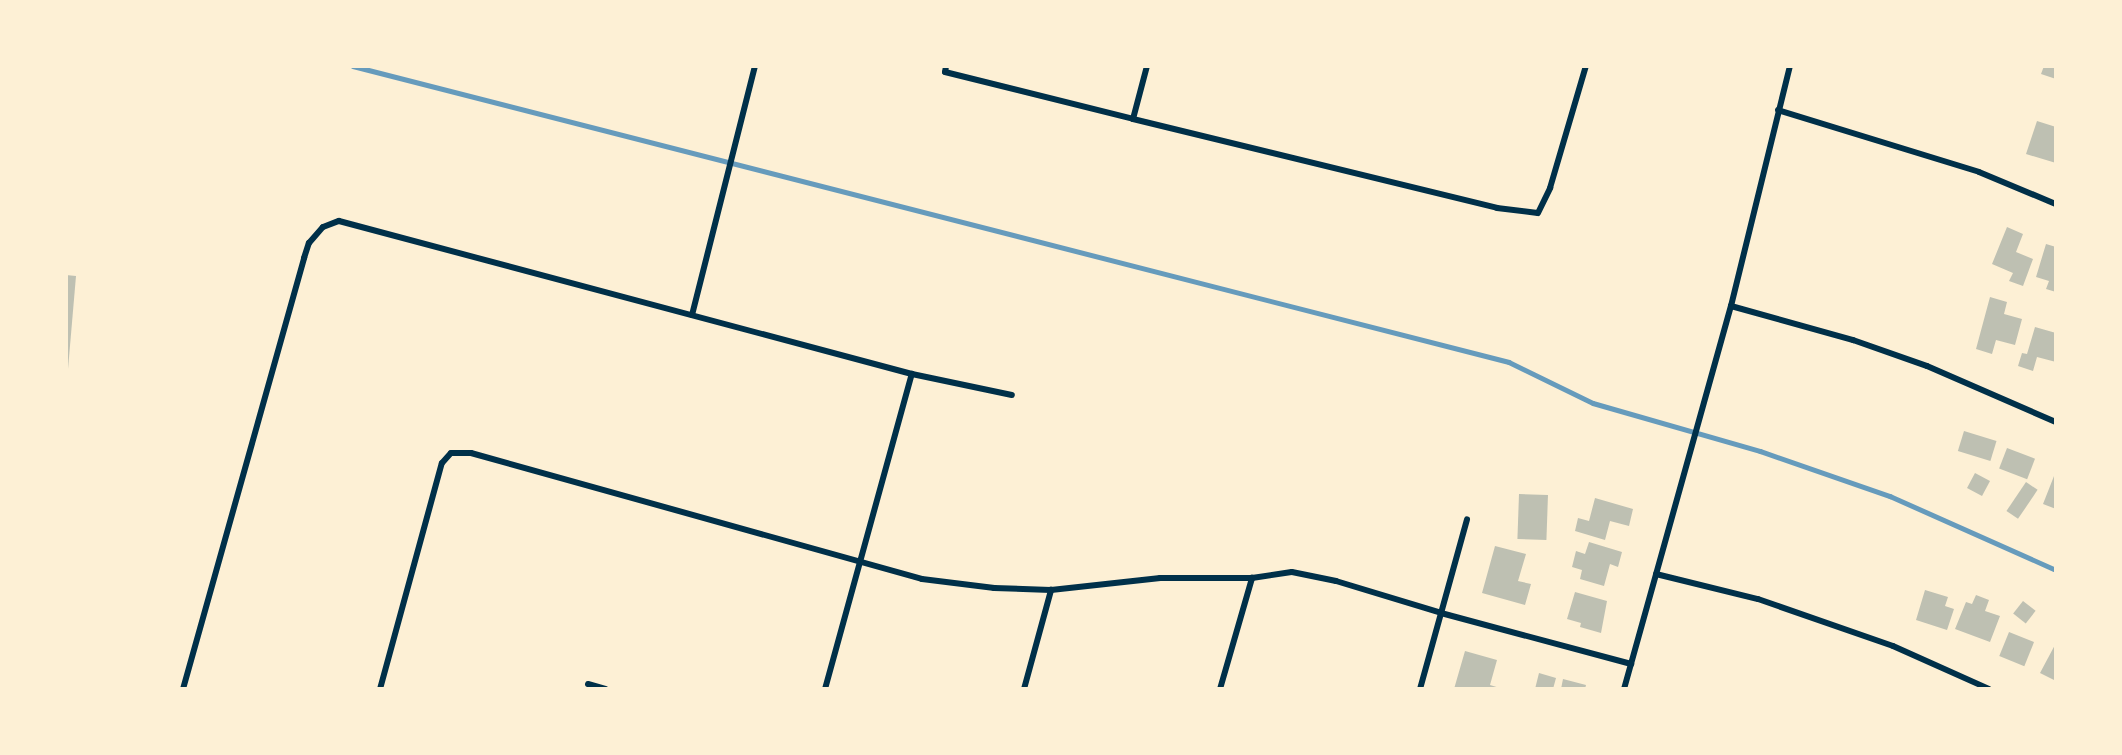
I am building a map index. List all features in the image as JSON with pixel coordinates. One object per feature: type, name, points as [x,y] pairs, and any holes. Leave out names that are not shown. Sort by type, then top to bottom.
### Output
[{"type":"street","points":[[692,315],[755,66]]},
{"type":"street","points":[[1133,120],[1147,66]]},
{"type":"street","points":[[946,69],[1133,120],[1497,208],[1538,213],[1550,188],[1587,66]]},
{"type":"street","points":[[1624,689],[1731,306],[1790,66]]},
{"type":"street","points":[[1778,111],[1979,172],[2056,204]]},
{"type":"street","points":[[183,689],[304,258],[309,243],[323,227],[339,221],[912,374],[1012,395]]},
{"type":"street","points":[[1731,306],[1853,340],[1927,366],[2056,422]]},
{"type":"street","points":[[825,689],[912,374]]},
{"type":"street","points":[[380,689],[442,463],[451,453],[471,453],[860,564],[922,579],[994,588],[1052,591],[1160,578],[1252,578],[1292,572],[1336,581],[1441,614],[1630,664]]},
{"type":"street","points":[[1420,689],[1467,519]]},
{"type":"street","points":[[1656,574],[1758,599],[1893,646],[1989,689]]},
{"type":"street","points":[[1220,689],[1252,578]]},
{"type":"street","points":[[1024,689],[1052,591]]},
{"type":"street","points":[[588,684],[605,689]]},
{"type":"building","points":[[2044,66],[2056,66],[2056,79],[2041,74]]},
{"type":"building","points":[[2037,121],[2056,127],[2056,163],[2026,154]]},
{"type":"building","points":[[2007,227],[2023,234],[2016,252],[2033,259],[2023,286],[2009,281],[2013,273],[1992,264]]},
{"type":"building","points":[[2046,244],[2056,247],[2056,292],[2046,289],[2049,281],[2036,277]]},
{"type":"building","points":[[66,275],[76,276],[68,369],[66,369]]},
{"type":"building","points":[[1990,297],[2007,302],[2004,314],[2022,319],[2015,345],[1996,340],[1992,354],[1976,349]]},
{"type":"building","points":[[2035,327],[2056,333],[2056,362],[2037,357],[2033,371],[2018,366],[2022,353],[2027,354]]},
{"type":"building","points":[[1964,431],[1997,441],[1990,461],[1958,451]]},
{"type":"building","points":[[2007,448],[2035,459],[2027,479],[1999,469]]},
{"type":"building","points":[[2056,471],[2056,509],[2043,504]]},
{"type":"building","points":[[1975,473],[1990,481],[1982,496],[1967,488]]},
{"type":"building","points":[[2026,482],[2038,490],[2018,519],[2006,511]]},
{"type":"building","points":[[1519,494],[1548,495],[1546,540],[1517,539]]},
{"type":"building","points":[[1595,498],[1633,509],[1629,526],[1610,521],[1605,540],[1575,531],[1578,518],[1589,521]]},
{"type":"building","points":[[1589,542],[1622,552],[1618,567],[1610,564],[1604,586],[1580,579],[1582,570],[1572,567],[1576,551],[1585,554]]},
{"type":"building","points":[[1495,546],[1526,554],[1518,581],[1531,584],[1525,605],[1482,593]]},
{"type":"building","points":[[1925,590],[1948,597],[1945,606],[1954,609],[1947,630],[1916,620]]},
{"type":"building","points":[[1575,592],[1607,601],[1601,633],[1580,627],[1581,623],[1567,619]]},
{"type":"building","points":[[1976,595],[1989,600],[1985,611],[2000,616],[1990,642],[1955,629],[1966,602],[1972,604]]},
{"type":"building","points":[[2023,601],[2036,611],[2026,623],[2013,614]]},
{"type":"building","points":[[2009,632],[2034,642],[2024,666],[1999,656]]},
{"type":"building","points":[[2056,643],[2056,681],[2040,673]]},
{"type":"building","points":[[1465,651],[1497,660],[1490,685],[1503,689],[1454,689]]},
{"type":"building","points":[[1539,673],[1556,678],[1553,689],[1535,689]]},
{"type":"building","points":[[1563,679],[1586,685],[1585,689],[1561,689]]},
{"type":"waterway","points":[[353,66],[1509,362],[1593,403],[1760,451],[1890,496],[2056,570]]}]
